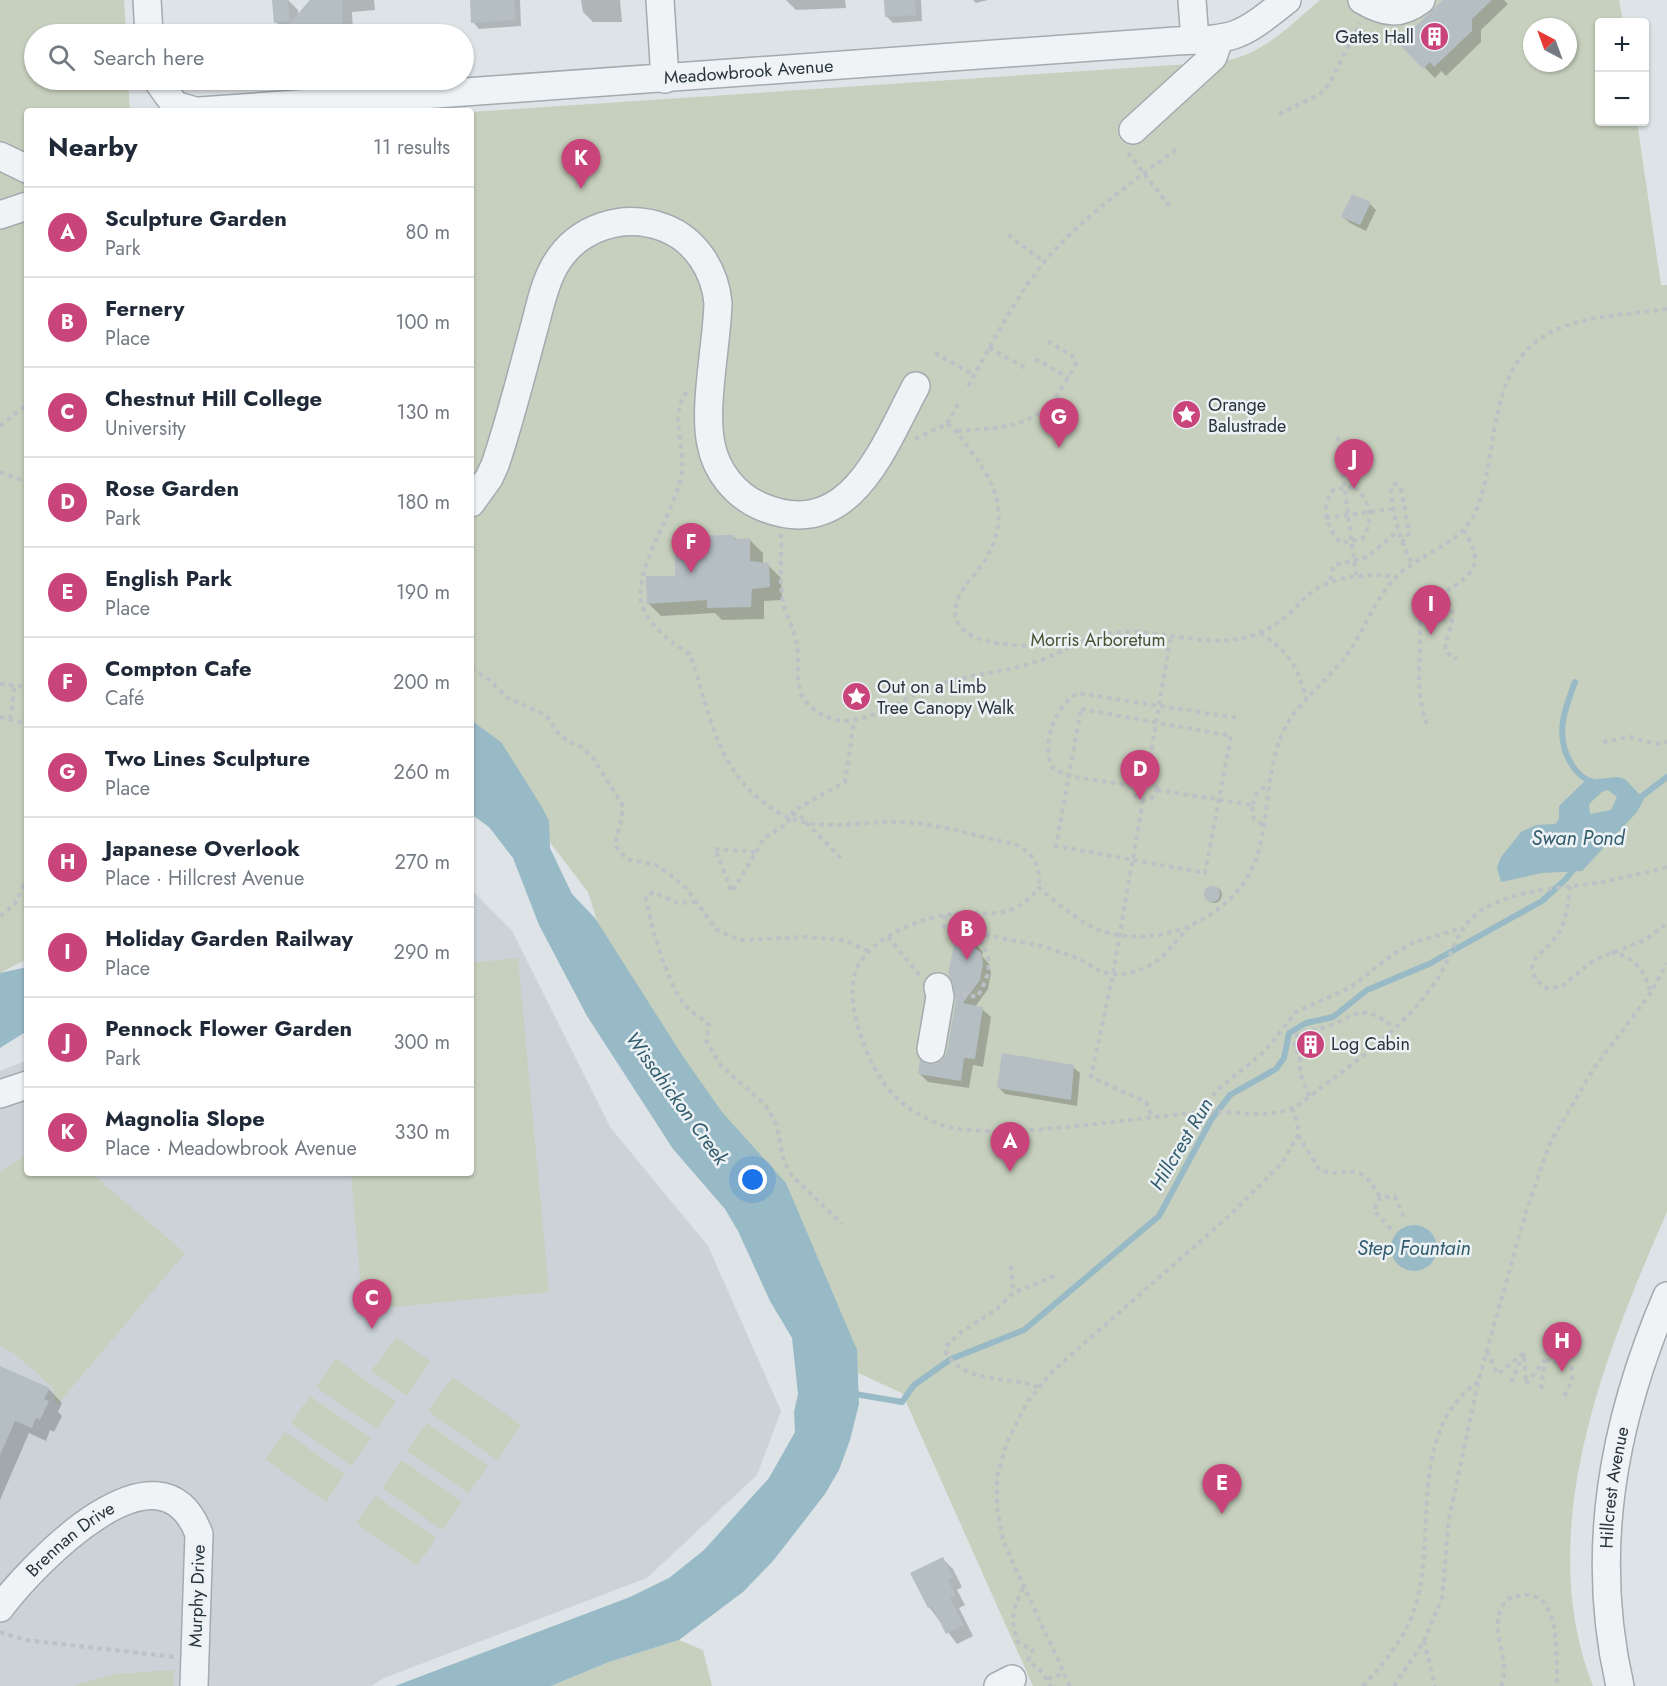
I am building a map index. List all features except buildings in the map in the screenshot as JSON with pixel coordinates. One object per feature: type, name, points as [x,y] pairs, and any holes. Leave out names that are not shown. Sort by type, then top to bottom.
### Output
[{"type":"street","points":[[147,0],[148,24]]},
{"type":"street","points":[[660,0],[665,79]]},
{"type":"street","points":[[1133,130],[1213,57],[1192,0]]},
{"type":"street","name":"Meadowbrook Avenue","points":[[244,108],[1207,40],[1248,30],[1287,0]]},
{"type":"street","points":[[1369,4],[1391,13],[1406,10],[1421,0]]},
{"type":"street","points":[[164,90],[175,105],[185,108]]},
{"type":"street","points":[[0,156],[24,168]]},
{"type":"street","points":[[0,215],[24,207]]},
{"type":"street","points":[[474,498],[489,478],[498,457],[549,278],[562,255],[573,244],[597,228],[624,222],[653,224],[680,236],[700,255],[713,278],[718,303],[709,431],[715,460],[736,491],[758,505],[799,515],[826,510],[839,503],[861,484],[916,386]]},
{"type":"street","points":[[932,1049],[940,997],[938,987]]},
{"type":"street","points":[[0,1094],[24,1086]]},
{"type":"street","name":"Hillcrest Avenue","points":[[1620,1686],[1605,1593],[1606,1528],[1619,1444],[1630,1396],[1667,1296]]},
{"type":"street","name":"Brennan Drive","points":[[0,1608],[48,1557],[100,1514],[135,1497],[155,1494]]},
{"type":"street","name":"Murphy Drive","points":[[155,1494],[172,1499],[184,1508],[193,1519],[199,1534],[194,1686]]},
{"type":"path","points":[[1279,114],[1320,94],[1338,71],[1355,28],[1369,4]]},
{"type":"path","points":[[968,386],[1022,293],[1044,262],[1089,217],[1178,148]]},
{"type":"path","points":[[1137,165],[1172,208]]},
{"type":"path","points":[[1008,235],[1044,262]]},
{"type":"path","points":[[945,915],[944,927],[1062,951],[1101,972],[1132,973],[1146,968],[1161,958],[1190,926],[1235,894],[1258,855],[1280,737],[1306,699],[1348,654],[1395,578],[1412,563],[1464,531],[1479,501],[1509,375],[1532,345],[1567,325],[1667,309]]},
{"type":"path","points":[[957,431],[1016,425],[1027,421],[1048,407],[1074,368],[1075,359],[1046,340]]},
{"type":"path","points":[[989,348],[1027,369]]},
{"type":"path","points":[[935,353],[974,375]]},
{"type":"path","points":[[1035,359],[1068,377]]},
{"type":"path","points":[[712,384],[698,385],[689,390],[679,407],[684,457],[681,476],[648,565],[642,585],[641,602],[647,615],[658,629],[690,655],[720,750],[733,772],[768,805],[798,820],[825,825],[914,824],[1014,843],[1023,847],[1036,862],[1040,875],[1039,888],[1027,901],[1011,910],[992,914],[975,912],[945,915],[907,927],[870,949],[854,973],[852,987],[859,1031],[871,1061],[893,1094],[926,1118],[956,1128],[1013,1131],[1210,1111],[1274,1113],[1292,1108],[1372,1048],[1424,997],[1450,958],[1462,928],[1480,910],[1518,894],[1569,887],[1667,867]]},
{"type":"path","points":[[958,404],[947,424],[957,431],[989,477],[995,488],[999,513],[990,549],[957,600],[958,622],[969,633],[989,642],[1026,647],[1072,645]]},
{"type":"path","points":[[0,426],[24,406]]},
{"type":"path","points":[[1338,437],[1356,576]]},
{"type":"path","points":[[0,472],[24,481]]},
{"type":"path","points":[[1401,542],[1407,539],[1409,532],[1401,488],[1398,485],[1391,489],[1392,509],[1397,532],[1401,542],[1412,563]]},
{"type":"path","points":[[1355,487],[1362,493],[1370,512],[1368,530],[1362,539],[1341,543],[1328,526],[1326,504],[1334,489],[1355,487]]},
{"type":"path","points":[[1326,518],[1392,509]]},
{"type":"path","points":[[1427,724],[1417,680],[1420,621],[1433,602],[1465,579],[1473,567],[1474,550],[1464,531]]},
{"type":"path","points":[[1330,580],[1334,565],[1367,556],[1397,532]]},
{"type":"path","points":[[782,560],[783,601],[797,643],[802,697],[812,709],[839,721],[854,721],[935,686],[1035,663],[1072,645],[1098,636],[1123,631],[1219,641],[1260,633],[1276,624],[1308,594],[1330,580],[1385,575],[1395,578]]},
{"type":"path","points":[[1443,594],[1451,604],[1454,620],[1445,651],[1457,659]]},
{"type":"path","points":[[1260,633],[1286,652],[1296,668],[1306,699]]},
{"type":"path","points":[[1147,776],[1171,635]]},
{"type":"path","points":[[474,671],[487,678],[508,698],[546,715],[558,733],[587,752],[607,777],[622,804],[622,818],[615,843],[616,848],[627,859],[656,865],[687,888],[714,928],[732,938],[759,941],[777,937],[826,938],[853,942],[868,951]]},
{"type":"path","points":[[0,684],[24,686]]},
{"type":"path","points":[[10,718],[15,685]]},
{"type":"path","points":[[1133,786],[1069,776],[1053,768],[1047,752],[1052,728],[1069,698],[1078,693],[1237,718]]},
{"type":"path","points":[[1081,709],[1155,722],[1231,736],[1205,873],[1056,846],[1081,709]]},
{"type":"path","points":[[0,717],[24,723]]},
{"type":"path","points":[[756,852],[715,849],[732,892],[756,852],[764,838],[788,823],[793,811],[845,782],[854,721]]},
{"type":"path","points":[[1603,742],[1630,737],[1656,744],[1667,742]]},
{"type":"path","points":[[1147,776],[1155,781],[1157,790],[1152,798],[1143,800],[1135,795],[1133,786],[1138,778],[1147,776]]},
{"type":"path","points":[[1265,824],[1253,818],[1253,805],[1258,792],[1264,788],[1270,788]]},
{"type":"path","points":[[1157,790],[1253,805]]},
{"type":"path","points":[[1143,800],[1113,974],[1091,1077],[1146,1102],[1152,1117]]},
{"type":"path","points":[[791,815],[798,814],[841,858]]},
{"type":"path","points":[[0,916],[15,904],[24,884]]},
{"type":"path","points":[[1569,887],[1565,915],[1559,933],[1532,968],[1536,980],[1546,988],[1561,987],[1594,960],[1645,940],[1667,923]]},
{"type":"path","points":[[1039,888],[1079,919],[1119,935],[1142,937],[1190,926]]},
{"type":"path","points":[[696,902],[677,903],[653,892],[646,897],[648,915],[681,1000],[696,1015],[706,1021],[709,1026],[706,1040],[721,1066],[765,1104],[776,1124],[784,1162],[792,1176],[842,1224]]},
{"type":"path","points":[[972,933],[975,912]]},
{"type":"path","points":[[1202,1112],[1216,1091],[1265,1051],[1296,1012],[1351,987],[1392,955],[1412,944],[1462,928]]},
{"type":"path","points":[[1611,952],[1627,957],[1638,965],[1646,977],[1650,994]]},
{"type":"path","points":[[1394,1686],[1424,1641],[1442,1598],[1449,1519],[1478,1382],[1526,1212],[1550,1143],[1594,1068],[1650,994],[1667,963]]},
{"type":"path","points":[[1309,1096],[1300,1073],[1300,1054],[1294,1048],[1293,1041],[1297,1035],[1328,1026],[1353,1013],[1377,1015],[1393,1028]]},
{"type":"path","points":[[1070,1686],[1003,1541],[997,1508],[997,1476],[1017,1420],[1038,1387],[1072,1353],[1262,1185],[1282,1163],[1298,1136],[1298,1125],[1292,1108]]},
{"type":"path","points":[[1298,1136],[1319,1169],[1359,1173],[1366,1177],[1380,1197]]},
{"type":"path","points":[[1380,1197],[1395,1197],[1405,1220]]},
{"type":"path","points":[[1380,1197],[1374,1211],[1391,1229]]},
{"type":"path","points":[[1011,1266],[1013,1293]]},
{"type":"path","points":[[1038,1387],[1010,1378],[975,1376],[954,1363],[945,1351],[948,1344],[975,1321],[998,1308],[1013,1293],[1059,1274]]},
{"type":"path","points":[[1486,1350],[1498,1374],[1524,1353]]},
{"type":"path","points":[[1545,1360],[1561,1364],[1568,1361],[1576,1352]]},
{"type":"path","points":[[1524,1353],[1526,1384],[1545,1360]]},
{"type":"path","points":[[1511,1382],[1524,1353]]},
{"type":"path","points":[[1542,1389],[1545,1360]]},
{"type":"path","points":[[1564,1396],[1572,1382],[1573,1368],[1568,1361]]},
{"type":"path","points":[[1363,1686],[1398,1646],[1415,1607],[1420,1586],[1429,1473],[1434,1450],[1455,1402],[1478,1382]]},
{"type":"path","points":[[1023,1588],[1013,1611],[1012,1623],[1018,1642],[1033,1650],[1028,1659],[1030,1664],[1042,1672],[1051,1686]]},
{"type":"path","points":[[1501,1686],[1505,1663],[1496,1628],[1497,1616],[1508,1599],[1528,1594],[1538,1598],[1551,1613],[1554,1624],[1557,1686]]},
{"type":"path","points":[[0,1632],[26,1640],[195,1659]]},
{"type":"path","points":[[1424,1641],[1435,1686]]},
{"type":"path","points":[[1047,1679],[1064,1672]]},
{"type":"shaded area","points":[[474,892],[512,931],[610,1127],[708,1246],[781,1411],[757,1475],[647,1578],[384,1678],[371,1686],[0,1686],[0,1071],[24,1061],[24,1176],[474,1176]]},
{"type":"green space","points":[[0,0],[124,0],[125,24],[24,24],[24,90],[129,90],[130,108],[24,108],[24,961],[0,973]]},
{"type":"green space","name":"Morris Arboretum","points":[[1320,0],[1619,0],[1622,18],[1595,18],[1595,126],[1638,126],[1661,285],[1667,285],[1667,1212],[1621,1324],[1600,1383],[1584,1444],[1573,1506],[1570,1567],[1576,1627],[1593,1686],[1033,1686],[902,1393],[858,1373],[631,1031],[588,892],[513,794],[474,774],[474,112],[1219,62],[1248,54],[1274,39]]},
{"type":"green space","points":[[518,958],[549,1292],[363,1310],[351,1176],[474,1176],[474,963]]},
{"type":"green space","points":[[24,1157],[24,1176],[95,1176],[185,1253],[57,1405],[51,1386],[14,1353],[0,1347],[0,1171]]},
{"type":"green space","points":[[396,1338],[430,1361],[406,1396],[371,1371]]},
{"type":"green space","points":[[336,1359],[396,1402],[377,1429],[316,1387]]},
{"type":"green space","points":[[453,1377],[521,1425],[497,1460],[428,1411]]},
{"type":"green space","points":[[310,1396],[371,1438],[351,1466],[291,1423]]},
{"type":"green space","points":[[427,1423],[488,1466],[468,1493],[407,1451]]},
{"type":"green space","points":[[285,1432],[345,1474],[326,1502],[265,1459]]},
{"type":"green space","points":[[402,1460],[462,1502],[442,1530],[382,1488]]},
{"type":"green space","points":[[376,1496],[436,1538],[417,1566],[356,1523]]},
{"type":"green space","points":[[679,1640],[703,1650],[712,1686],[551,1686],[609,1662]]},
{"type":"green space","points":[[174,1670],[174,1686],[73,1686],[114,1674]]},
{"type":"water","name":"Wissahickon Creek","points":[[474,722],[501,742],[542,807],[549,821],[550,848],[572,894],[595,918],[682,1055],[722,1112],[786,1183],[857,1350],[859,1404],[850,1440],[839,1470],[825,1494],[773,1561],[743,1592],[679,1640],[609,1662],[551,1686],[395,1686],[630,1597],[669,1578],[704,1550],[769,1478],[795,1432],[794,1412],[798,1394],[792,1338],[770,1301],[738,1231],[725,1209],[673,1149],[587,1016],[539,925],[513,858],[489,827],[474,816]]},
{"type":"water","name":"Swan Pond","points":[[1618,777],[1625,779],[1644,799],[1637,812],[1582,871],[1542,873],[1501,882],[1497,867],[1501,857],[1521,832],[1536,825],[1555,824],[1559,819],[1559,806],[1586,780]],"holes":[[[1608,790],[1617,797],[1611,810],[1590,814],[1589,804],[1602,792]]]},
{"type":"water","points":[[24,968],[24,1033],[0,1048],[0,973]]},
{"type":"water","name":"Step Fountain","points":[[1414,1225],[1430,1232],[1437,1248],[1430,1264],[1414,1271],[1398,1264],[1391,1248],[1398,1232]]},
{"type":"waterway","points":[[1575,682],[1564,714],[1563,744],[1576,771],[1584,778],[1594,782]]},
{"type":"waterway","name":"Hillcrest Run","points":[[1637,800],[1667,777]]},
{"type":"waterway","name":"Hillcrest Run","points":[[855,1394],[902,1402],[914,1385],[951,1359],[1024,1330],[1159,1216],[1211,1120],[1230,1095],[1276,1069],[1284,1058],[1289,1033],[1306,1023],[1333,1017],[1367,990],[1429,964],[1542,901],[1565,880],[1577,865]]},
{"type":"place","name":"Gates Hall","points":[[1435,37]]},
{"type":"place","name":"Magnolia Slope","points":[[581,189]]},
{"type":"place","name":"Orange Balustrade","points":[[1187,415]]},
{"type":"place","name":"Two Lines Sculpture","points":[[1059,448]]},
{"type":"place","name":"Pennock Flower Garden","points":[[1354,489]]},
{"type":"place","name":"Compton Cafe","points":[[691,573]]},
{"type":"place","name":"Holiday Garden Railway","points":[[1431,635]]},
{"type":"place","name":"Out on a Limb Tree Canopy Walk","points":[[856,697]]},
{"type":"place","name":"Rose Garden","points":[[1140,800]]},
{"type":"place","name":"Fernery","points":[[967,960]]},
{"type":"place","name":"Log Cabin","points":[[1310,1044]]},
{"type":"place","name":"Sculpture Garden","points":[[1010,1172]]},
{"type":"place","name":"Chestnut Hill College","points":[[372,1329]]},
{"type":"place","name":"Japanese Overlook","points":[[1562,1372]]},
{"type":"place","name":"English Park","points":[[1222,1514]]}]
